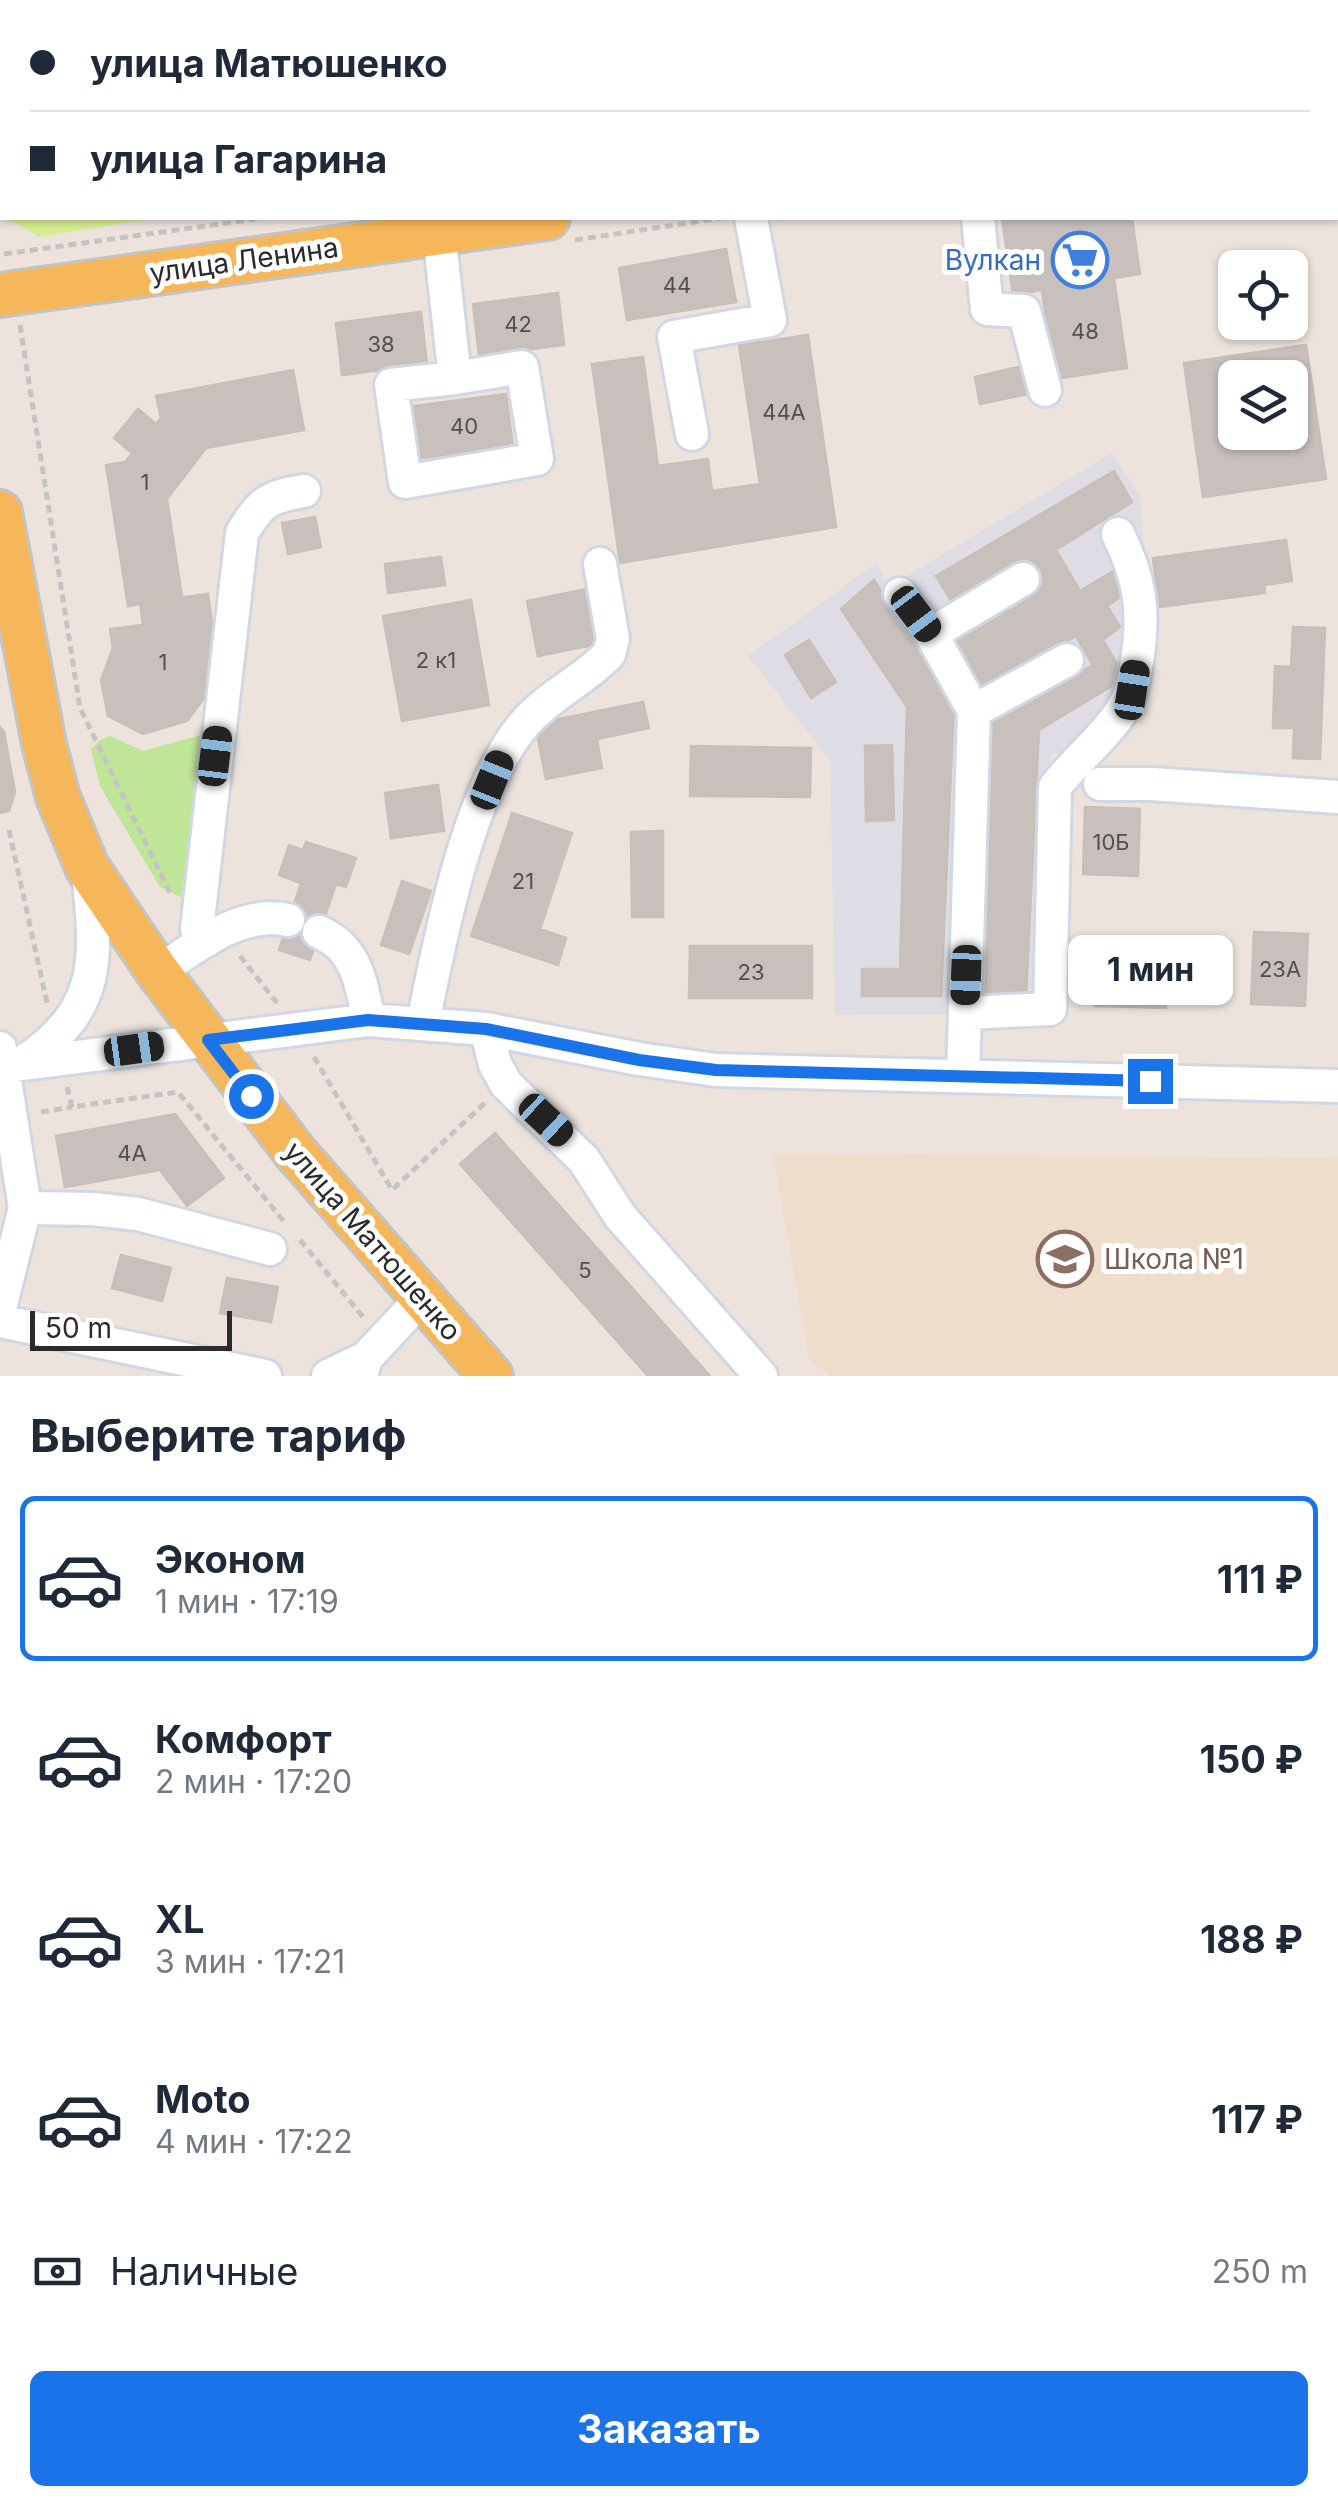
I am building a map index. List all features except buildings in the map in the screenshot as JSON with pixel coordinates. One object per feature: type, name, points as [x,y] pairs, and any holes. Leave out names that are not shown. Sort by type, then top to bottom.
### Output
[{"type":"main road","name":"улица Ленина","points":[[8,291],[533,220]]},
{"type":"main road","name":"улица Матюшенко","points":[[0,512],[44,744],[58,798],[88,867],[158,972],[304,1164],[490,1376]]},
{"type":"street","points":[[692,434],[674,337],[770,320],[752,220]]},
{"type":"street","points":[[978,220],[987,309],[1024,311],[1045,390]]},
{"type":"street","points":[[439,233],[455,378]]},
{"type":"street","points":[[522,367],[537,459],[405,482],[391,385],[455,378],[522,367]]},
{"type":"street","points":[[201,935],[242,533],[258,507],[275,496],[304,491]]},
{"type":"street","points":[[965,1013],[1050,1009],[1055,788],[1120,714],[1132,690],[1143,628],[1130,557],[1118,534]]},
{"type":"street","points":[[423,1023],[440,934],[470,833],[503,752],[526,722],[609,654],[613,639],[600,564]]},
{"type":"street","points":[[930,634],[1023,579]]},
{"type":"street","points":[[900,594],[930,634],[974,711],[963,1076]]},
{"type":"street","points":[[974,711],[1067,660]]},
{"type":"street","points":[[1100,784],[1338,797]]},
{"type":"street","points":[[57,1049],[91,973],[95,939],[88,867]]},
{"type":"street","points":[[158,972],[201,935],[248,920],[288,920]]},
{"type":"street","points":[[320,932],[348,952],[360,976],[368,1020]]},
{"type":"street","points":[[0,1308],[25,1208],[6,1061],[57,1049],[208,1040],[368,1020],[486,1029],[639,1060],[716,1070],[1338,1086]]},
{"type":"street","points":[[486,1029],[495,1064],[506,1084],[584,1160],[620,1216],[761,1376]]},
{"type":"street","points":[[25,1208],[138,1214],[285,1237]]},
{"type":"street","points":[[328,1376],[370,1358],[421,1299]]},
{"type":"street","points":[[0,1322],[265,1376]]},
{"type":"path","points":[[256,220],[8,291],[80,708],[182,918],[201,935],[239,955],[296,1026],[392,1190],[506,1084]]},
{"type":"path","points":[[8,830],[72,1108],[178,1092],[370,1358]]},
{"type":"shaded area","points":[[1112,453],[1140,496],[1146,576],[1159,647],[1129,738],[1051,754],[1038,1013],[835,1015],[830,760],[748,656],[877,563],[888,587]]},
{"type":"shaded area","name":"Школа №1","points":[[773,1154],[1338,1158],[1338,1376],[831,1376],[809,1360]]},
{"type":"green space","points":[[10,220],[142,220],[40,237]]},
{"type":"green space","points":[[201,735],[216,749],[189,901],[160,887],[100,786],[91,749],[110,736],[143,751]]},
{"type":"place","name":"Вулкан","points":[[1080,260]]},
{"type":"place","name":"Школа №1","points":[[1065,1259]]},
{"type":"route","points":[[251,1096],[208,1040],[368,1020],[486,1029],[639,1060],[716,1070],[1150,1081]]}]
